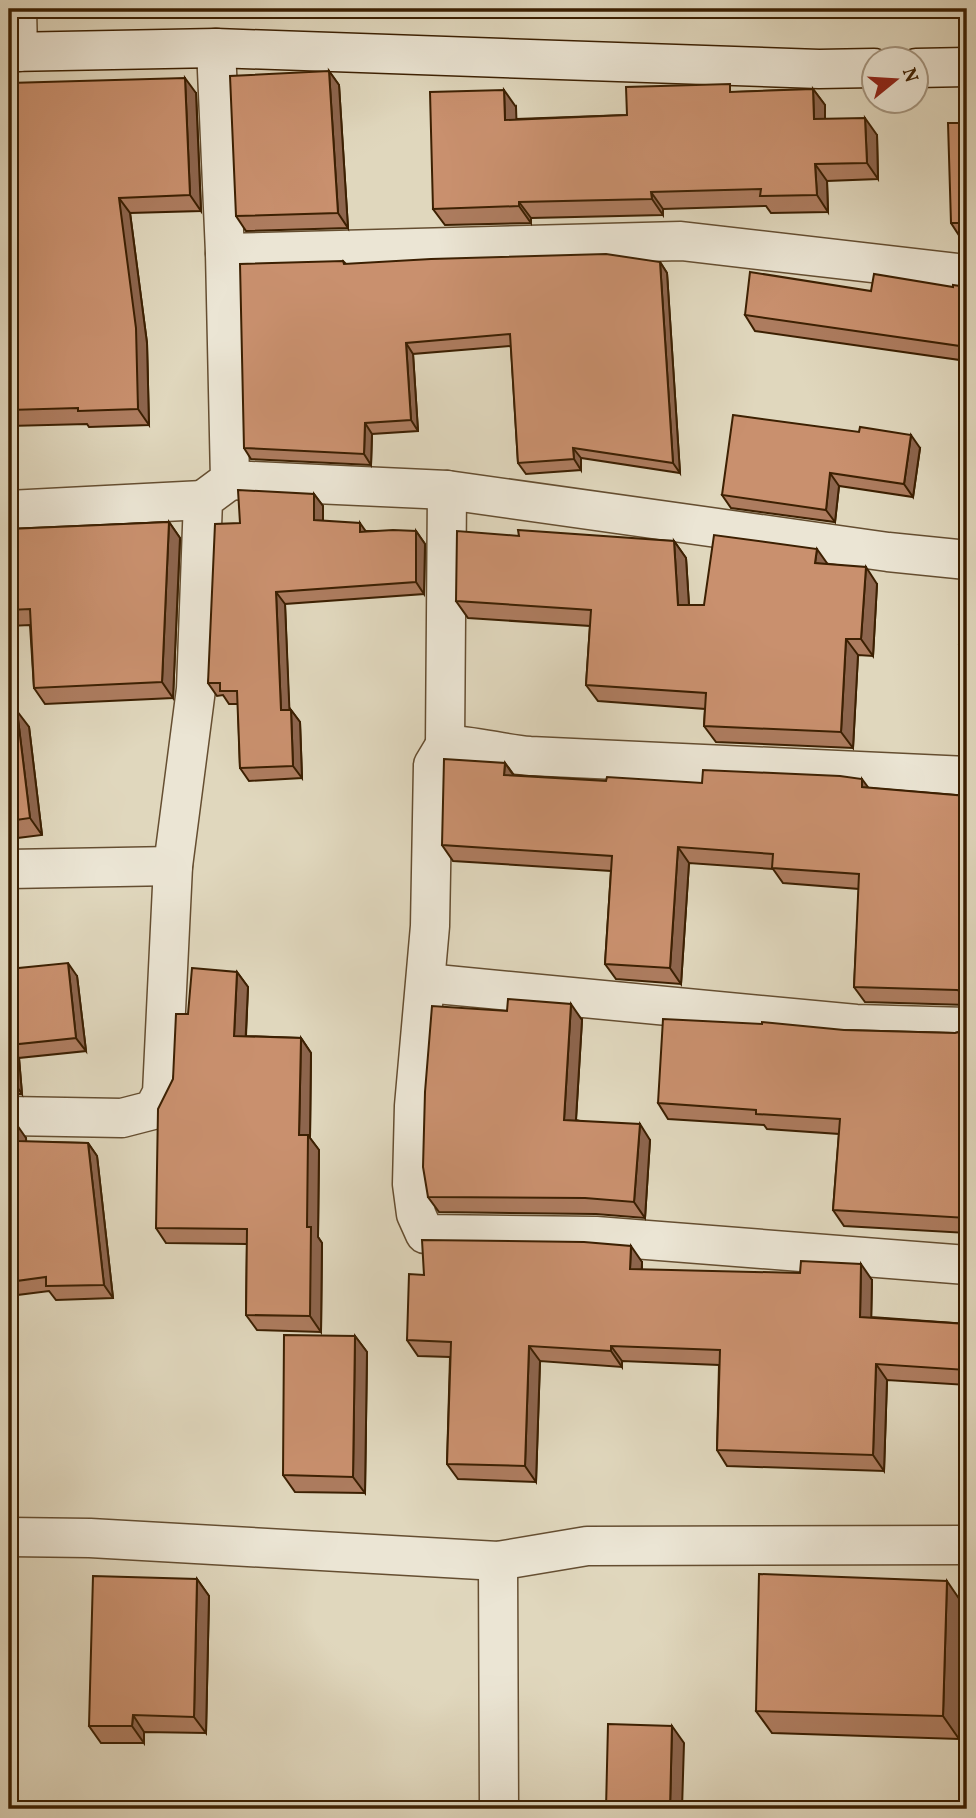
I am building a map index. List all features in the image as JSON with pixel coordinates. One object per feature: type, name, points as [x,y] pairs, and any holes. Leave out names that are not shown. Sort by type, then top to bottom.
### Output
[{"type":"street","points":[[17,9],[13,52],[216,48],[860,68]]},
{"type":"street","points":[[9,1116],[122,1118],[153,1110],[162,1093],[173,866],[196,689],[217,490],[225,253],[216,48]]},
{"type":"street","points":[[930,68],[967,67]]},
{"type":"street","points":[[225,253],[681,241],[967,274]]},
{"type":"street","points":[[9,510],[217,490],[447,491],[888,552],[967,560]]},
{"type":"street","points":[[447,491],[445,745],[433,765],[430,926],[414,1106],[412,1184],[416,1214],[425,1234],[596,1236],[967,1265]]},
{"type":"street","points":[[445,745],[463,745],[526,755],[785,765],[967,776]]},
{"type":"street","points":[[9,870],[173,866]]},
{"type":"street","points":[[426,983],[856,1024],[967,1027]]},
{"type":"street","points":[[9,1537],[90,1538],[498,1560],[587,1546],[967,1545]]},
{"type":"street","points":[[498,1560],[499,1809]]},
{"type":"building","points":[[329,71],[338,213],[236,216],[230,76]]},
{"type":"building","points":[[185,78],[190,195],[119,198],[136,328],[138,409],[9,410],[9,83]]},
{"type":"building","points":[[730,84],[730,92],[813,89],[814,119],[865,118],[867,163],[815,164],[817,195],[760,196],[761,189],[651,192],[652,199],[519,202],[519,206],[433,209],[430,92],[504,90],[505,120],[627,115],[626,87]]},
{"type":"building","points":[[948,123],[967,123],[967,223],[951,223]]},
{"type":"building","points":[[606,254],[660,262],[673,463],[573,448],[574,459],[518,463],[510,334],[406,343],[411,420],[365,423],[364,454],[244,448],[240,264],[343,261],[344,264]]},
{"type":"building","points":[[750,272],[871,291],[874,274],[967,287],[967,347],[745,315]]},
{"type":"building","points":[[733,415],[859,432],[860,427],[911,435],[904,484],[830,473],[826,510],[722,495]]},
{"type":"building","points":[[238,490],[314,494],[314,520],[360,523],[360,532],[416,531],[416,582],[276,592],[281,710],[291,710],[293,766],[240,768],[237,691],[220,691],[220,683],[208,683],[215,524],[240,523]]},
{"type":"building","points":[[169,522],[162,682],[34,688],[30,609],[9,610],[9,529]]},
{"type":"building","points":[[518,530],[674,541],[678,605],[704,605],[714,535],[817,549],[815,563],[866,567],[861,639],[846,639],[841,732],[704,726],[706,693],[586,685],[591,610],[456,601],[457,531],[519,536]]},
{"type":"building","points":[[964,576],[967,576],[967,644],[959,644]]},
{"type":"building","points":[[17,711],[30,818],[9,821],[9,712]]},
{"type":"building","points":[[444,759],[505,763],[504,775],[606,781],[607,777],[702,783],[703,770],[840,776],[862,779],[862,787],[967,796],[967,993],[957,990],[854,987],[859,874],[772,868],[773,854],[678,847],[670,968],[605,964],[612,856],[442,845]]},
{"type":"building","points":[[68,963],[76,1038],[10,1045],[13,1081],[9,1081],[9,969]]},
{"type":"building","points":[[192,968],[237,972],[234,1036],[301,1038],[299,1135],[308,1135],[310,1316],[246,1315],[247,1229],[156,1228],[158,1109],[173,1079],[176,1014],[188,1014]]},
{"type":"building","points":[[508,999],[571,1004],[564,1120],[640,1124],[634,1202],[585,1198],[428,1197],[423,1167],[425,1092],[432,1006],[507,1011]]},
{"type":"building","points":[[663,1019],[762,1022],[844,1030],[955,1033],[967,1030],[967,1218],[833,1210],[840,1119],[756,1114],[756,1110],[658,1103]]},
{"type":"building","points":[[9,1124],[17,1125],[18,1141],[88,1143],[104,1285],[46,1286],[46,1277],[9,1282]]},
{"type":"building","points":[[422,1240],[584,1242],[631,1246],[630,1269],[800,1273],[801,1261],[861,1264],[860,1317],[967,1324],[966,1370],[876,1364],[873,1455],[717,1450],[720,1350],[611,1346],[611,1351],[529,1346],[525,1466],[447,1464],[451,1342],[407,1340],[409,1274],[424,1275]]},
{"type":"building","points":[[284,1335],[355,1336],[353,1477],[283,1475]]},
{"type":"building","points":[[759,1574],[947,1581],[943,1716],[756,1711]]},
{"type":"building","points":[[93,1576],[197,1579],[194,1717],[133,1715],[132,1726],[89,1726]]},
{"type":"building","points":[[608,1724],[672,1726],[670,1809],[606,1809]]}]
